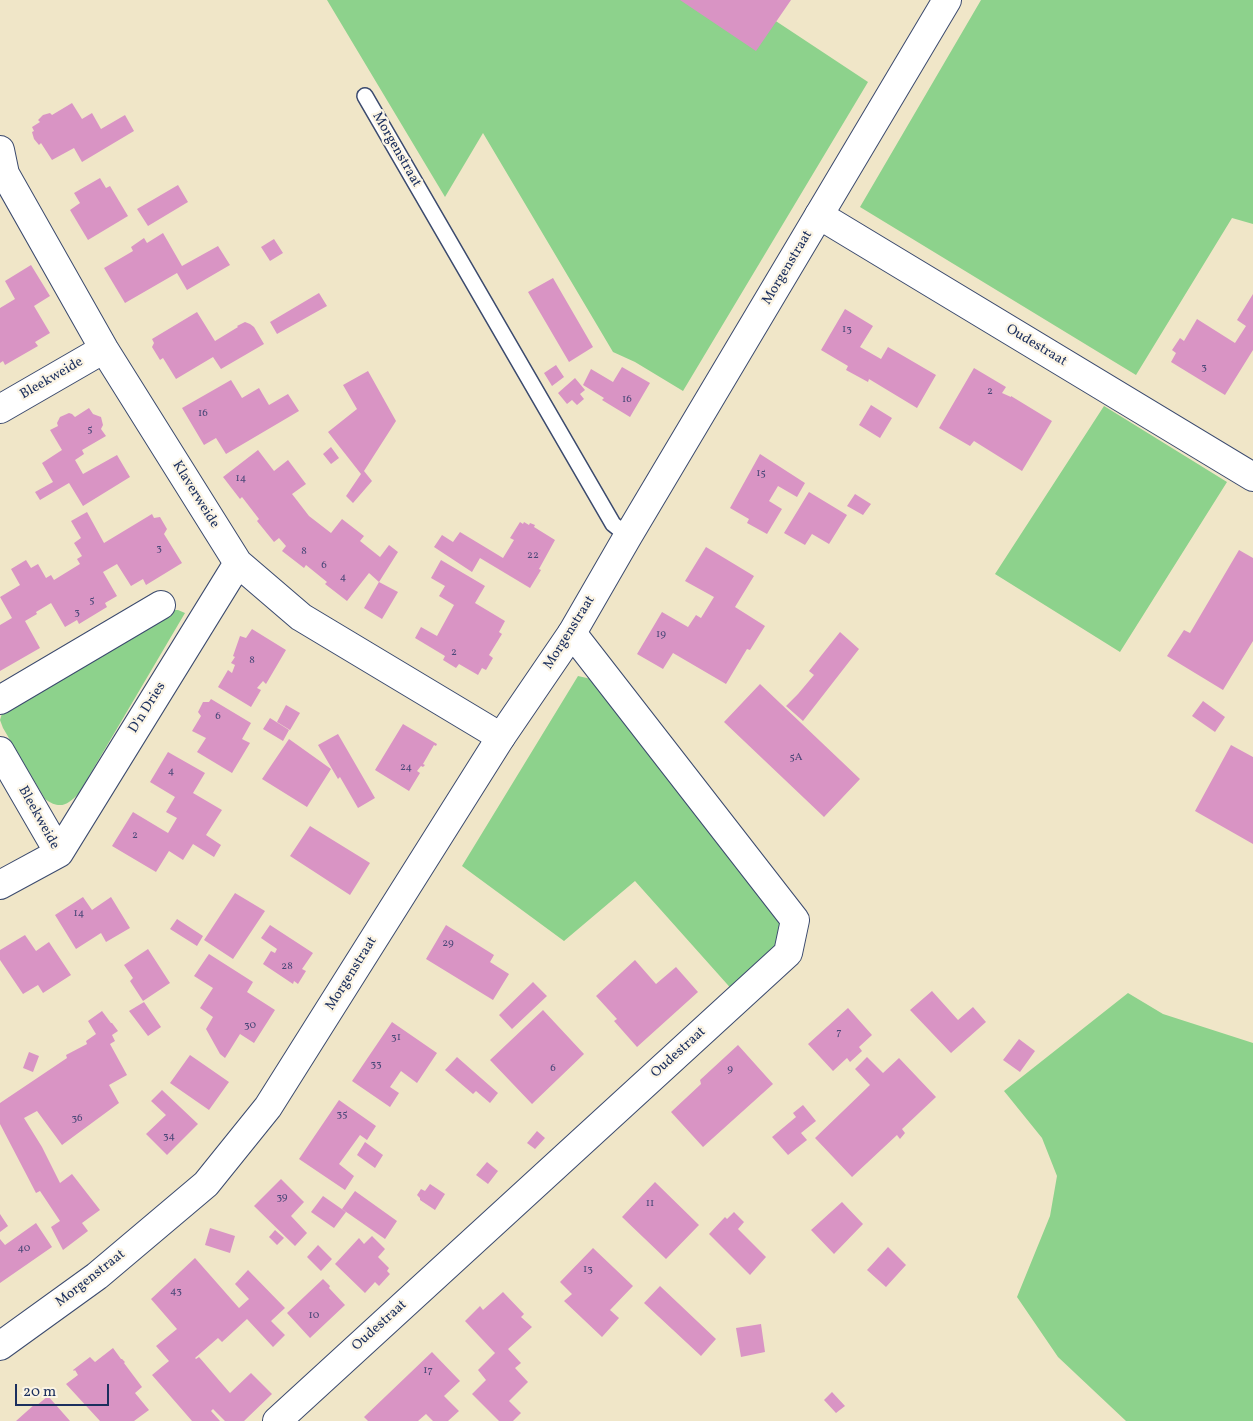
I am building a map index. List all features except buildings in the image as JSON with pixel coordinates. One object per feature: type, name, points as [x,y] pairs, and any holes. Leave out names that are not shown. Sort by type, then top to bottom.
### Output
[{"type":"street","name":"Morgenstraat","points":[[0,1346],[97,1276],[206,1184],[268,1107],[501,737],[572,633],[947,0]]},
{"type":"street","name":"Klaverweide","points":[[0,150],[5,174],[104,349],[238,563],[301,618],[501,737]]},
{"type":"street","name":"Oudestraat","points":[[819,215],[1253,477]]},
{"type":"street","name":"Bleekweide","points":[[0,409],[104,349]]},
{"type":"street","name":"D'n Dries","points":[[59,853],[238,563]]},
{"type":"street","points":[[0,700],[161,606]]},
{"type":"street","name":"Oudestraat","points":[[277,1421],[788,952],[795,920],[572,633]]},
{"type":"street","name":"Bleekweide","points":[[0,751],[59,853],[0,885]]},
{"type":"lane","name":"Morgenstraat","points":[[365,96],[613,524],[628,536]]},
{"type":"green space","points":[[327,0],[744,0],[868,82],[683,391],[635,362],[613,352],[483,133],[445,197]]},
{"type":"green space","points":[[981,0],[1253,0],[1253,224],[1232,218],[1136,375],[860,207]]},
{"type":"green space","points":[[1104,406],[1227,482],[1120,652],[995,574]]},
{"type":"green space","points":[[171,610],[185,613],[79,793],[64,805],[55,804],[45,799],[3,728],[0,720],[3,710]]},
{"type":"green space","points":[[578,676],[600,681],[770,905],[780,923],[779,940],[773,956],[735,993],[635,881],[564,941],[462,866]]},
{"type":"green space","points":[[1128,993],[1163,1014],[1253,1043],[1253,1421],[1126,1421],[1058,1357],[1017,1297],[1050,1216],[1057,1176],[1042,1138],[1004,1091]]}]
